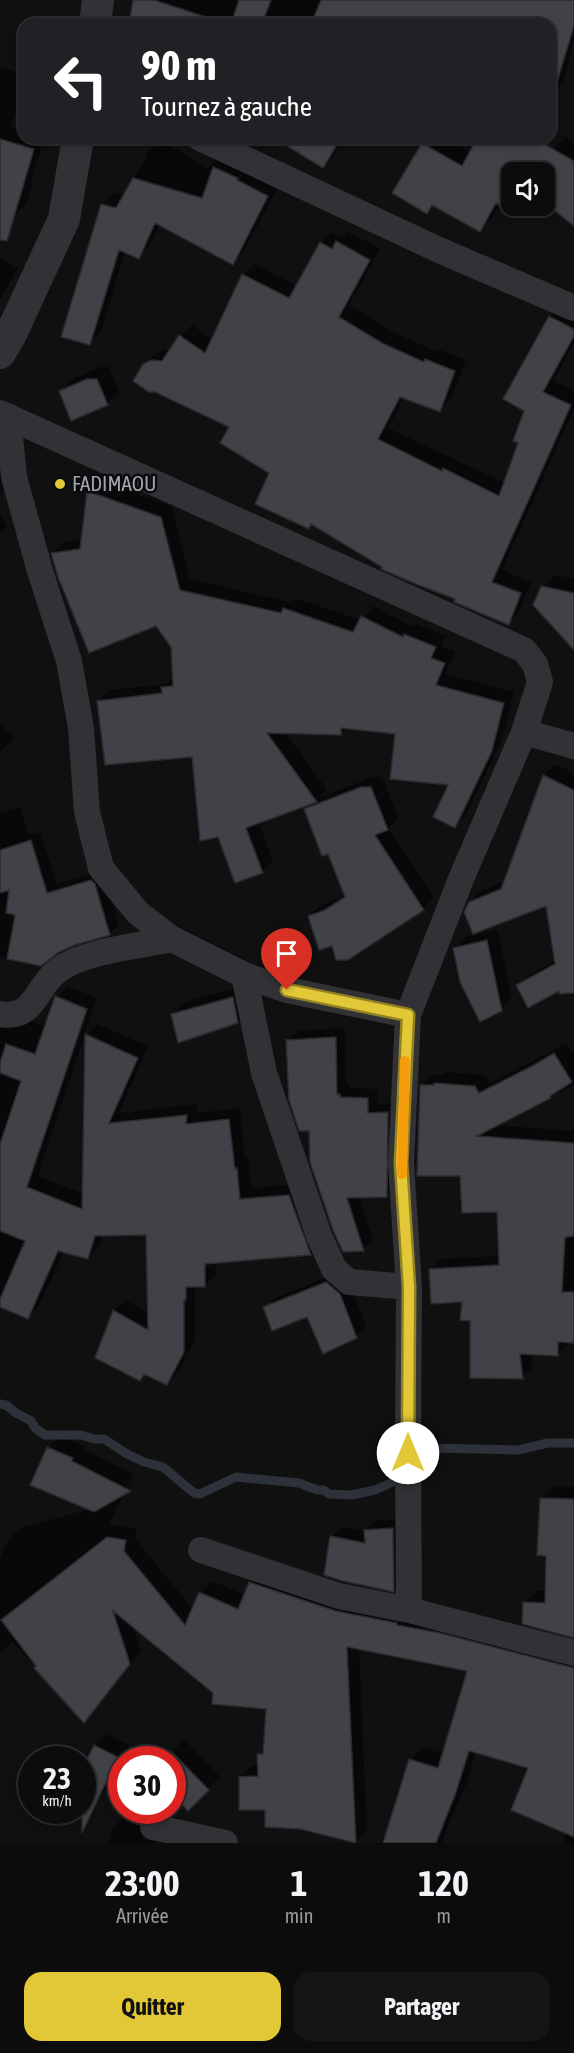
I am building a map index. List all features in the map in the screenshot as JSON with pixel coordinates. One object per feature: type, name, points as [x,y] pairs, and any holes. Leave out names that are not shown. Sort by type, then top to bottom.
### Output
[{"type":"street","points":[[96,18],[98,0]]},
{"type":"street","points":[[0,353],[64,219],[77,144]]},
{"type":"street","points":[[213,144],[440,250],[574,308]]},
{"type":"street","points":[[4,415],[524,650],[535,664],[540,682],[524,732],[461,879],[408,1015],[401,1163],[409,1287],[410,1610]]},
{"type":"street","points":[[4,415],[14,477],[40,570],[69,660],[81,728],[87,812],[101,868],[138,913],[172,939],[244,975],[287,990],[408,1015]]},
{"type":"street","points":[[524,732],[574,746]]},
{"type":"street","points":[[0,1014],[9,1016],[21,1013],[36,999],[55,973],[81,958],[172,939]]},
{"type":"street","points":[[244,975],[264,1073],[319,1236],[334,1269],[349,1282],[409,1287]]},
{"type":"street","points":[[201,1550],[339,1596],[410,1610],[574,1653]]},
{"type":"street","points":[[153,1827],[225,1843]]},
{"type":"building","points":[[133,0],[154,0],[209,18],[130,18]]},
{"type":"building","points":[[239,0],[271,0],[264,18],[233,18]]},
{"type":"building","points":[[321,0],[574,0],[574,26],[557,82],[556,18],[314,18]]},
{"type":"building","points":[[0,139],[34,149],[7,241],[0,240]]},
{"type":"building","points":[[284,144],[337,144],[323,168]]},
{"type":"building","points":[[421,144],[462,166],[474,144],[544,144],[574,161],[574,226],[555,211],[555,162],[501,162],[501,206],[496,203],[480,232],[432,205],[427,214],[392,193]]},
{"type":"building","points":[[213,167],[238,178],[237,180],[268,196],[233,265],[155,223],[139,259],[119,250],[90,345],[61,337],[101,204],[116,208],[133,178],[202,198]]},
{"type":"building","points":[[336,241],[370,260],[339,317],[382,343],[424,362],[425,359],[455,371],[440,412],[400,397],[378,439],[499,496],[518,443],[513,441],[524,411],[503,399],[549,316],[574,329],[574,336],[543,392],[571,405],[492,582],[521,593],[509,625],[454,602],[455,599],[381,569],[382,567],[311,524],[309,529],[255,504],[269,473],[220,443],[229,427],[155,392],[149,392],[133,381],[143,364],[151,360],[162,361],[179,335],[205,353],[242,274],[289,298],[320,242],[332,249]]},
{"type":"building","points":[[87,379],[97,379],[108,405],[71,421],[59,391]]},
{"type":"building","points":[[87,491],[161,517],[180,590],[281,613],[283,608],[353,632],[361,616],[403,637],[404,634],[436,647],[431,658],[445,663],[436,685],[504,703],[492,751],[455,828],[433,817],[448,785],[390,779],[395,734],[341,728],[341,735],[267,733],[317,802],[246,828],[263,873],[235,883],[218,837],[200,841],[192,757],[105,765],[97,701],[162,693],[161,687],[173,686],[171,647],[156,626],[89,653],[58,577],[51,553],[80,549]]},
{"type":"building","points":[[541,586],[574,593],[574,650],[533,605]]},
{"type":"building","points":[[543,775],[574,790],[574,993],[559,994],[559,991],[528,1008],[516,985],[555,964],[546,906],[473,934],[464,912],[469,902],[501,889]]},
{"type":"building","points":[[361,787],[371,787],[388,830],[375,835],[424,910],[348,960],[336,960],[332,946],[319,950],[308,916],[325,910],[345,897],[328,854],[322,856],[304,809]]},
{"type":"building","points":[[31,840],[47,893],[91,880],[95,884],[110,935],[59,952],[41,966],[7,959],[15,915],[6,913],[9,890],[0,893],[0,850]]},
{"type":"building","points":[[487,940],[502,1011],[480,1022],[460,982],[453,948]]},
{"type":"building","points":[[55,996],[87,1009],[27,1187],[82,1209],[85,1034],[138,1058],[109,1123],[187,1115],[186,1124],[229,1119],[240,1199],[289,1195],[311,1255],[205,1264],[205,1287],[186,1287],[184,1352],[167,1385],[144,1374],[140,1381],[95,1358],[113,1310],[148,1330],[146,1235],[95,1236],[88,1259],[58,1251],[28,1319],[0,1307],[0,1299],[25,1241],[0,1231],[0,1144],[21,1081],[0,1073],[0,1062],[6,1044],[35,1054]]},
{"type":"building","points":[[233,997],[238,1023],[178,1043],[171,1014]]},
{"type":"building","points":[[336,1037],[337,1094],[340,1094],[340,1097],[368,1098],[368,1113],[388,1112],[387,1197],[347,1198],[364,1251],[343,1252],[333,1230],[310,1162],[309,1131],[299,1131],[289,1100],[286,1040]]},
{"type":"building","points":[[554,1053],[572,1082],[550,1096],[551,1098],[477,1136],[574,1143],[574,1236],[565,1238],[562,1292],[574,1292],[574,1343],[558,1342],[558,1356],[520,1354],[523,1379],[470,1378],[470,1321],[460,1320],[462,1302],[431,1304],[429,1269],[499,1265],[497,1212],[462,1213],[460,1176],[417,1176],[420,1085],[434,1085],[434,1083],[475,1086],[479,1093]]},
{"type":"building","points":[[326,1282],[340,1294],[357,1338],[323,1354],[307,1317],[272,1331],[263,1307]]},
{"type":"building","points":[[47,1447],[73,1458],[72,1461],[131,1491],[94,1512],[30,1485]]},
{"type":"building","points":[[540,1498],[574,1499],[574,1638],[522,1624],[523,1602],[545,1603],[546,1556],[537,1555]]},
{"type":"building","points":[[393,1528],[394,1592],[324,1575],[330,1536],[365,1543],[364,1530]]},
{"type":"building","points":[[107,1537],[126,1540],[124,1551],[185,1625],[199,1592],[238,1609],[249,1582],[336,1611],[440,1633],[574,1668],[574,1837],[511,1810],[528,1768],[469,1751],[436,1843],[383,1843],[409,1759],[438,1768],[467,1671],[347,1647],[356,1843],[300,1829],[265,1827],[265,1810],[239,1810],[239,1777],[258,1776],[257,1754],[263,1754],[266,1709],[212,1704],[213,1693],[113,1611],[130,1664],[84,1723],[34,1668],[36,1666],[1,1620]]},
{"type":"building","points":[[96,1746],[108,1752],[108,1778],[96,1803]]},
{"type":"building","points":[[186,1766],[209,1790],[188,1811],[186,1809]]},
{"type":"waterway","points":[[0,1404],[6,1405],[31,1421],[35,1428],[45,1435],[81,1435],[104,1439],[127,1454],[163,1467],[194,1493],[200,1494],[236,1477],[299,1483],[317,1490],[324,1490],[329,1494],[352,1495],[375,1490],[404,1474]]},
{"type":"waterway","points":[[412,1463],[428,1448],[518,1450],[548,1443],[574,1443]]},
{"type":"slow traffic","points":[[402,1174],[405,1061]]},
{"type":"place","name":"FADIMAOU","points":[[60,484]]},
{"type":"route","points":[[287,990],[408,1015],[401,1163],[409,1287],[408,1453]]}]
